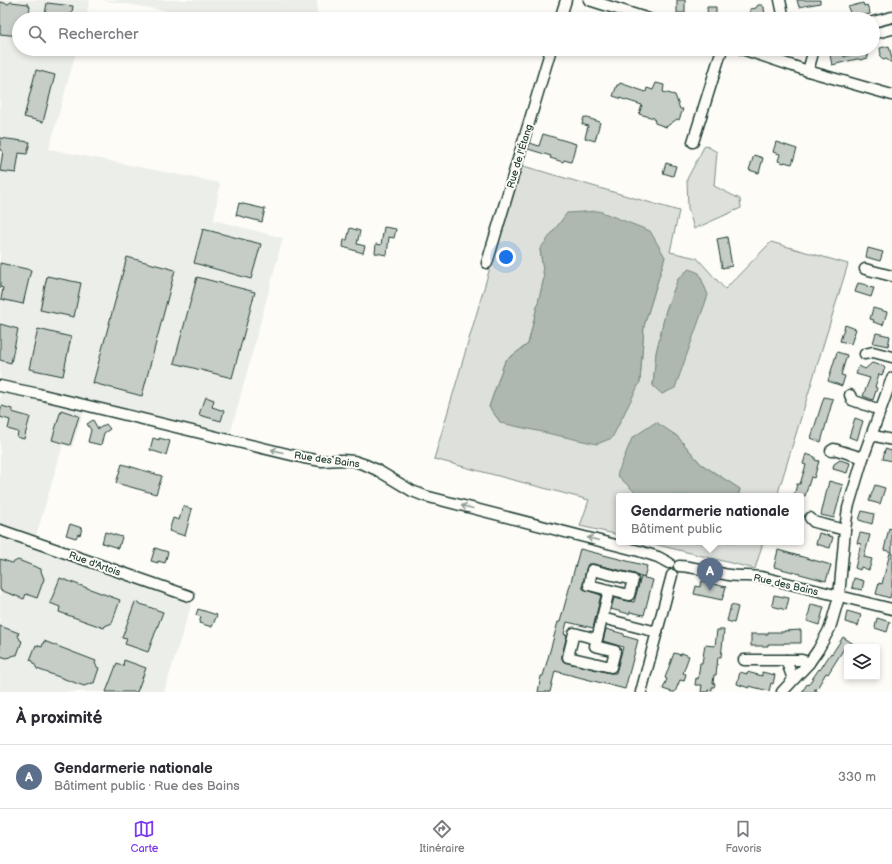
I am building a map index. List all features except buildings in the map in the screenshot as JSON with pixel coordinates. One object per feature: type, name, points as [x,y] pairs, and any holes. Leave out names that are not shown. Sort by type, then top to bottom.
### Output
[{"type":"street","points":[[562,12],[566,0]]},
{"type":"street","points":[[589,0],[627,12]]},
{"type":"street","points":[[780,0],[783,12]]},
{"type":"street","points":[[880,20],[892,17]]},
{"type":"street","points":[[880,32],[892,29]]},
{"type":"street","name":"Rue de l'Étang","points":[[487,263],[549,56]]},
{"type":"street","points":[[693,142],[720,56]]},
{"type":"street","points":[[763,56],[808,71],[892,95]]},
{"type":"street","points":[[808,71],[812,56]]},
{"type":"street","points":[[865,269],[892,276]]},
{"type":"street","points":[[865,354],[873,352],[892,357]]},
{"type":"street","points":[[782,692],[818,650],[830,628],[839,597],[848,508],[863,458],[892,378]]},
{"type":"street","name":"Rue des Bains","points":[[0,386],[39,394],[304,458],[322,461],[342,460],[366,465],[412,491],[425,496],[651,554],[669,563]]},
{"type":"street","points":[[850,395],[852,400],[880,410]]},
{"type":"street","points":[[871,435],[892,440]]},
{"type":"street","points":[[831,451],[834,449],[863,458]]},
{"type":"street","points":[[810,518],[814,522],[845,530]]},
{"type":"street","name":"Rue d'Artois","points":[[0,530],[189,596]]},
{"type":"street","points":[[676,562],[680,566],[680,569],[678,573],[672,575],[667,568],[669,563],[676,562]]},
{"type":"street","name":"Rue des Bains","points":[[680,566],[694,567],[729,575],[766,578],[892,609]]},
{"type":"street","points":[[641,692],[672,575]]},
{"type":"street","points":[[597,639],[574,633],[568,657],[611,667],[615,651],[595,646],[597,639],[609,590]]},
{"type":"street","points":[[602,618],[657,632]]},
{"type":"street","points":[[744,660],[802,660],[808,662]]},
{"type":"street","points":[[786,660],[793,679]]},
{"type":"shaded area","points":[[0,0],[90,0],[87,12],[12,12],[12,56],[75,56],[49,149],[220,183],[214,220],[283,238],[227,446],[84,410],[72,447],[63,445],[33,546],[192,602],[164,692],[0,692]]},
{"type":"shaded area","points":[[103,0],[317,0],[317,12],[173,12]]},
{"type":"shaded area","points":[[705,145],[717,152],[714,186],[740,199],[741,208],[694,229],[688,208],[687,179]]},
{"type":"shaded area","points":[[520,165],[679,211],[670,252],[697,258],[725,289],[771,242],[848,264],[778,493],[739,493],[740,489],[701,464],[677,436],[617,474],[636,493],[616,493],[616,534],[580,526],[589,500],[434,459]],"holes":[[[540,249],[665,257],[644,326],[640,382],[501,423],[489,407],[505,361],[528,344],[544,278]],[[689,269],[653,385],[656,353],[666,310],[678,279]]]},
{"type":"shaded area","points":[[599,211],[650,231],[665,257],[644,326],[640,382],[612,438],[597,444],[501,423],[489,407],[505,361],[528,344],[544,278],[540,249],[567,213]]},
{"type":"shaded area","points":[[689,269],[699,273],[708,295],[675,388],[662,394],[653,386],[656,353],[666,310],[678,279]]},
{"type":"shaded area","points":[[656,422],[677,436],[701,464],[740,489],[739,493],[636,493],[617,475],[632,438]]},
{"type":"shaded area","points":[[658,545],[762,545],[755,569]]},
{"type":"place","name":"Gendarmerie nationale","points":[[710,591]]}]
